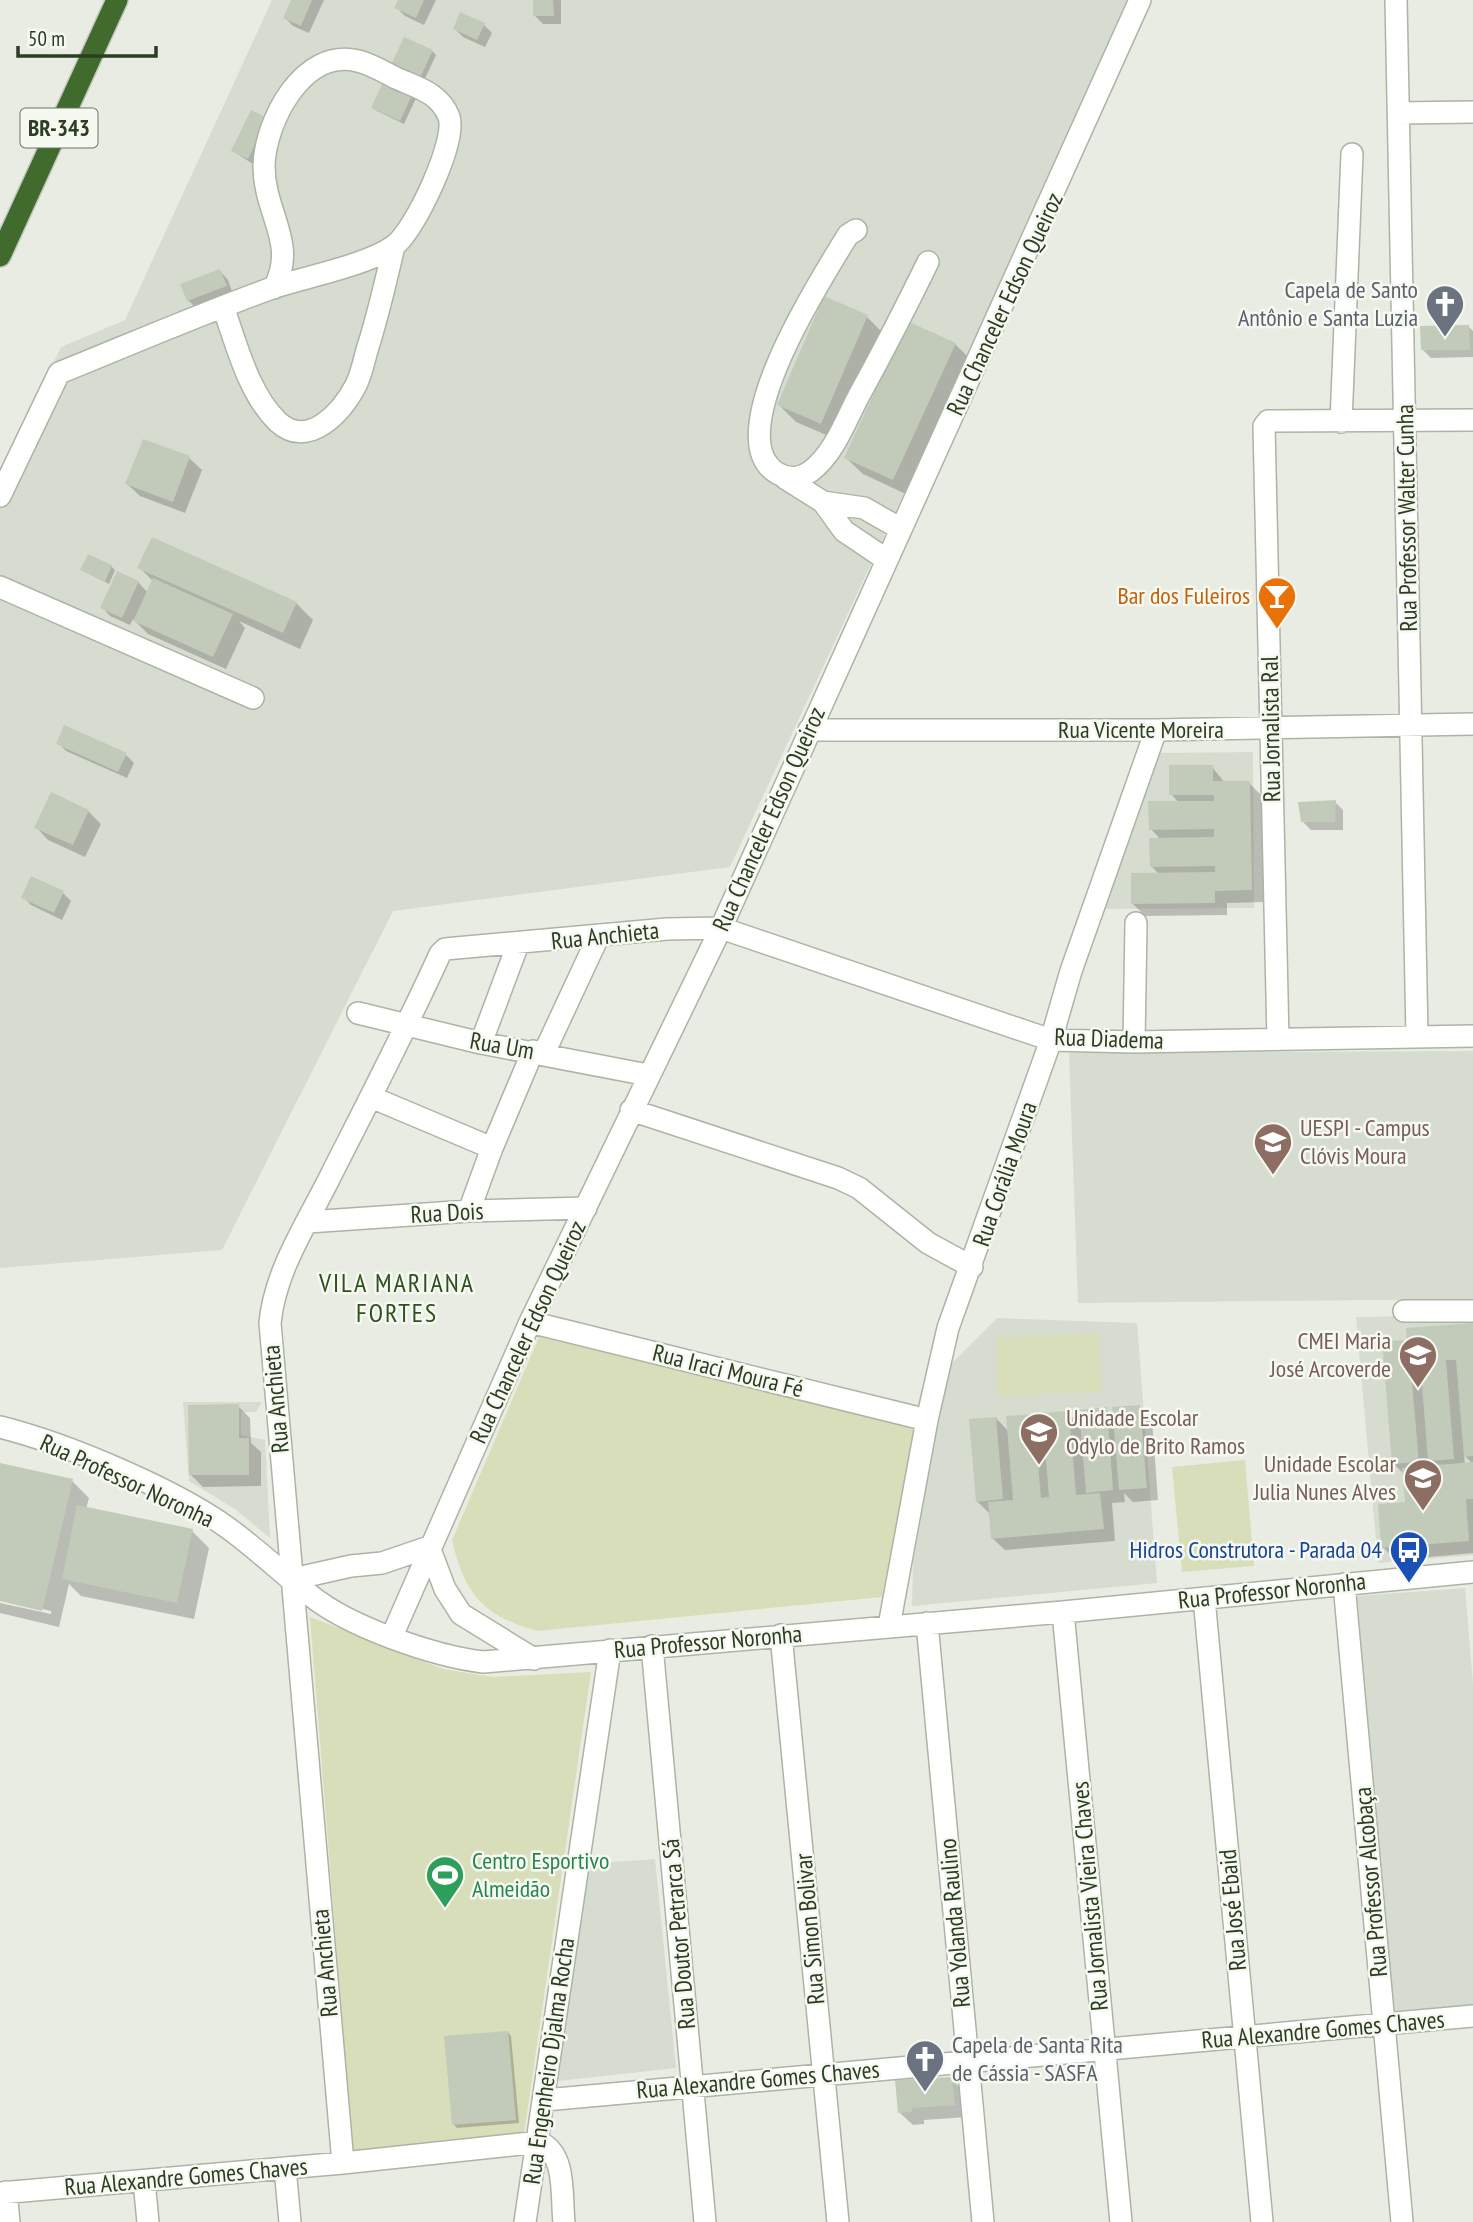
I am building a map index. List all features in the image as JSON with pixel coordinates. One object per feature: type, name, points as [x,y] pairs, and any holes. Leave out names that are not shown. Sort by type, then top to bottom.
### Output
[{"type":"highway","name":"BR-343","points":[[0,256],[117,0]]},
{"type":"street","name":"Rua Chanceler Edson Queiroz","points":[[392,1636],[530,1322],[721,928],[1140,0]]},
{"type":"street","name":"Rua Professor Walter Cunha","points":[[1396,0],[1417,1036]]},
{"type":"street","points":[[223,307],[248,377],[278,422],[295,432],[312,431],[328,422],[356,386],[379,312],[394,246],[412,225],[449,144],[451,123],[445,108],[434,95],[357,60],[318,66],[296,85],[269,137],[264,164],[266,188],[284,246],[285,262],[274,288]]},
{"type":"street","points":[[1399,113],[1473,112]]},
{"type":"street","points":[[1352,155],[1340,422],[1473,420]]},
{"type":"street","points":[[856,230],[848,235],[782,354],[765,402],[758,440],[762,457],[772,470],[823,502],[844,531],[887,560]]},
{"type":"street","points":[[0,496],[59,373],[223,307],[394,246]]},
{"type":"street","points":[[785,478],[801,477],[814,469],[835,440],[888,345],[928,262]]},
{"type":"street","name":"Rua Jornalista Ral","points":[[1278,1039],[1264,426],[1268,421],[1340,422]]},
{"type":"street","points":[[823,502],[864,508],[901,529]]},
{"type":"street","points":[[0,587],[253,698]]},
{"type":"street","name":"Rua Vicente Moreira","points":[[809,730],[1156,730],[1473,724]]},
{"type":"street","name":"Rua Corália Moura","points":[[889,1626],[927,1420],[948,1328],[1051,1040],[1071,971],[1156,730]]},
{"type":"street","points":[[1134,1042],[1136,923]]},
{"type":"street","name":"Rua Diadema","points":[[721,928],[1051,1040],[1134,1042],[1473,1036]]},
{"type":"street","name":"Rua Anchieta","points":[[343,2163],[270,1323],[277,1288],[440,954],[445,949],[599,935],[721,928]]},
{"type":"street","points":[[469,1211],[492,1148],[599,935]]},
{"type":"street","points":[[481,1043],[518,944]]},
{"type":"street","name":"Rua Um","points":[[358,1013],[481,1043],[648,1075]]},
{"type":"street","points":[[371,1097],[492,1148]]},
{"type":"street","points":[[631,1110],[838,1178],[859,1188],[928,1243],[972,1267]]},
{"type":"street","name":"Rua Dois","points":[[308,1222],[469,1211],[586,1208]]},
{"type":"street","points":[[1404,1311],[1473,1311]]},
{"type":"street","name":"Rua Iraci Moura Fé","points":[[530,1322],[927,1420]]},
{"type":"street","name":"Rua Professor Noronha","points":[[0,1427],[80,1454],[191,1506],[227,1528],[311,1596],[338,1613],[392,1636],[457,1658],[483,1661],[534,1659],[652,1646],[1063,1612],[1473,1572]]},
{"type":"street","points":[[293,1579],[351,1566],[382,1563],[429,1548],[445,1589],[461,1614],[534,1659]]},
{"type":"street","name":"Rua Professor Alcobaça","points":[[1344,1584],[1402,2222]]},
{"type":"street","name":"Rua José Ebaid","points":[[1204,1598],[1262,2222]]},
{"type":"street","name":"Rua Jornalista Vieira Chaves","points":[[1063,1612],[1121,2222]]},
{"type":"street","name":"Rua Yolanda Raulino","points":[[926,1623],[982,2222]]},
{"type":"street","name":"Rua Simon Bolivar","points":[[781,1636],[838,2222]]},
{"type":"street","name":"Rua Doutor Petrarca Sá","points":[[652,1646],[705,2222]]},
{"type":"street","name":"Rua Engenheiro Djalma Rocha","points":[[525,2222],[610,1650]]},
{"type":"street","name":"Rua Alexandre Gomes Chaves","points":[[545,2100],[967,2060],[1245,2039],[1473,2016]]},
{"type":"street","points":[[539,2142],[549,2146],[556,2156],[564,2222]]},
{"type":"street","name":"Rua Alexandre Gomes Chaves","points":[[3,2193],[343,2163],[539,2142]]},
{"type":"street","points":[[285,2168],[290,2222]]},
{"type":"street","points":[[145,2181],[148,2222]]},
{"type":"street","points":[[3,2193],[9,2222]]},
{"type":"shaded area","points":[[272,0],[1127,0],[992,304],[730,867],[393,911],[222,1250],[0,1268],[0,475],[61,347],[125,320]]},
{"type":"shaded area","points":[[1253,752],[1254,908],[1104,909],[1158,753]]},
{"type":"shaded area","name":"UESPI - Campus Clóvis Moura","points":[[1473,1051],[1473,1299],[1078,1303],[1069,1053]]},
{"type":"shaded area","name":"CMEI Maria José Arcoverde","points":[[1473,1315],[1473,1555],[1378,1563],[1356,1317]]},
{"type":"shaded area","name":"Unidade Escolar Odylo de Brito Ramos","points":[[997,1318],[1137,1323],[1157,1583],[912,1606],[913,1564],[947,1368]]},
{"type":"shaded area","points":[[183,1402],[262,1402],[256,1412],[241,1412],[241,1435],[265,1440],[270,1538],[235,1509],[189,1481]]},
{"type":"shaded area","points":[[1465,1588],[1473,1684],[1473,2005],[1391,2011],[1357,1596]]},
{"type":"shaded area","points":[[655,1859],[676,2068],[558,2081],[587,1864]]},
{"type":"green space","points":[[1099,1333],[1101,1392],[998,1396],[996,1337]]},
{"type":"green space","points":[[539,1337],[916,1426],[882,1597],[537,1631],[518,1625],[490,1610],[470,1588],[452,1540]]},
{"type":"green space","points":[[1245,1460],[1254,1566],[1182,1572],[1172,1467]]},
{"type":"green space","name":"Centro Esportivo Almeidão","points":[[310,1617],[443,1669],[492,1677],[591,1672],[523,2141],[353,2154]]},
{"type":"building","points":[[291,0],[312,0],[301,26],[283,18]]},
{"type":"building","points":[[398,0],[424,0],[416,18],[394,8]]},
{"type":"building","points":[[533,0],[553,0],[554,16],[533,16]]},
{"type":"building","points":[[460,12],[485,23],[477,40],[453,29]]},
{"type":"building","points":[[404,37],[433,50],[400,121],[371,108]]},
{"type":"building","points":[[251,110],[268,118],[248,159],[231,151]]},
{"type":"building","points":[[220,269],[227,286],[187,301],[180,284]]},
{"type":"building","points":[[824,296],[868,315],[821,424],[777,405]]},
{"type":"building","points":[[907,321],[956,343],[893,480],[844,458]]},
{"type":"building","name":"Capela de Santo Antônio e Santa Luzia","points":[[1469,325],[1470,350],[1421,350],[1420,326]]},
{"type":"building","points":[[143,439],[190,456],[173,502],[125,484]]},
{"type":"building","points":[[152,537],[297,602],[283,633],[137,568]]},
{"type":"building","points":[[88,554],[112,565],[105,582],[80,570]]},
{"type":"building","points":[[117,571],[139,581],[122,618],[100,608]]},
{"type":"building","points":[[153,578],[233,614],[213,657],[133,621]]},
{"type":"building","points":[[64,725],[127,753],[118,772],[56,744]]},
{"type":"building","points":[[1169,765],[1213,765],[1213,781],[1250,781],[1252,890],[1215,891],[1215,903],[1131,904],[1131,873],[1215,872],[1215,866],[1150,867],[1149,838],[1214,837],[1214,829],[1149,830],[1148,801],[1214,801],[1214,795],[1169,795]]},
{"type":"building","points":[[51,792],[89,810],[73,845],[34,828]]},
{"type":"building","points":[[1336,800],[1335,822],[1301,822],[1298,802]]},
{"type":"building","points":[[31,876],[64,891],[54,913],[21,898]]},
{"type":"building","points":[[1473,1323],[1473,1456],[1464,1457],[1456,1360],[1446,1360],[1454,1459],[1428,1461],[1420,1360],[1410,1360],[1419,1462],[1392,1464],[1382,1341],[1407,1340],[1406,1328]]},
{"type":"building","points":[[239,1404],[239,1438],[249,1438],[249,1475],[189,1475],[188,1405]]},
{"type":"building","points":[[1140,1405],[1147,1488],[1119,1490],[1112,1407]]},
{"type":"building","points":[[1107,1407],[1113,1490],[1086,1493],[1079,1410]]},
{"type":"building","points":[[1069,1411],[1076,1495],[1100,1493],[1104,1529],[991,1539],[988,1502],[1013,1500],[1006,1416],[1034,1414],[1041,1498],[1049,1497],[1042,1413]]},
{"type":"building","points":[[996,1417],[1003,1499],[976,1502],[969,1419]]},
{"type":"building","name":"Unidade Escolar Julia Nunes Alves","points":[[1473,1462],[1473,1499],[1466,1499],[1469,1541],[1381,1548],[1378,1504],[1405,1502],[1402,1468]]},
{"type":"building","points":[[0,1463],[73,1479],[42,1611],[0,1601]]},
{"type":"building","points":[[77,1505],[193,1529],[177,1603],[62,1579]]},
{"type":"building","points":[[508,2031],[516,2120],[452,2125],[444,2036]]},
{"type":"building","name":"Capela de Santa Rita de Cássia - SASFA","points":[[952,2077],[955,2105],[912,2108],[912,2112],[898,2113],[895,2080]]},
{"type":"place","name":"Capela de Santo Antônio e Santa Luzia","points":[[1445,338]]},
{"type":"place","name":"Bar dos Fuleiros","points":[[1277,630]]},
{"type":"place","name":"UESPI - Campus Clóvis Moura","points":[[1273,1176]]},
{"type":"place","name":"CMEI Maria José Arcoverde","points":[[1418,1389]]},
{"type":"place","name":"Unidade Escolar Odylo de Brito Ramos","points":[[1039,1466]]},
{"type":"place","name":"Unidade Escolar Julia Nunes Alves","points":[[1423,1512]]},
{"type":"place","name":"Hidros Construtora - Parada 04","points":[[1409,1584]]},
{"type":"place","name":"Centro Esportivo Almeidão","points":[[445,1909]]},
{"type":"place","name":"Capela de Santa Rita de Cássia - SASFA","points":[[925,2093]]},
{"type":"district","name":"VILA MARIANA FORTES","points":[[397,1298]]}]
